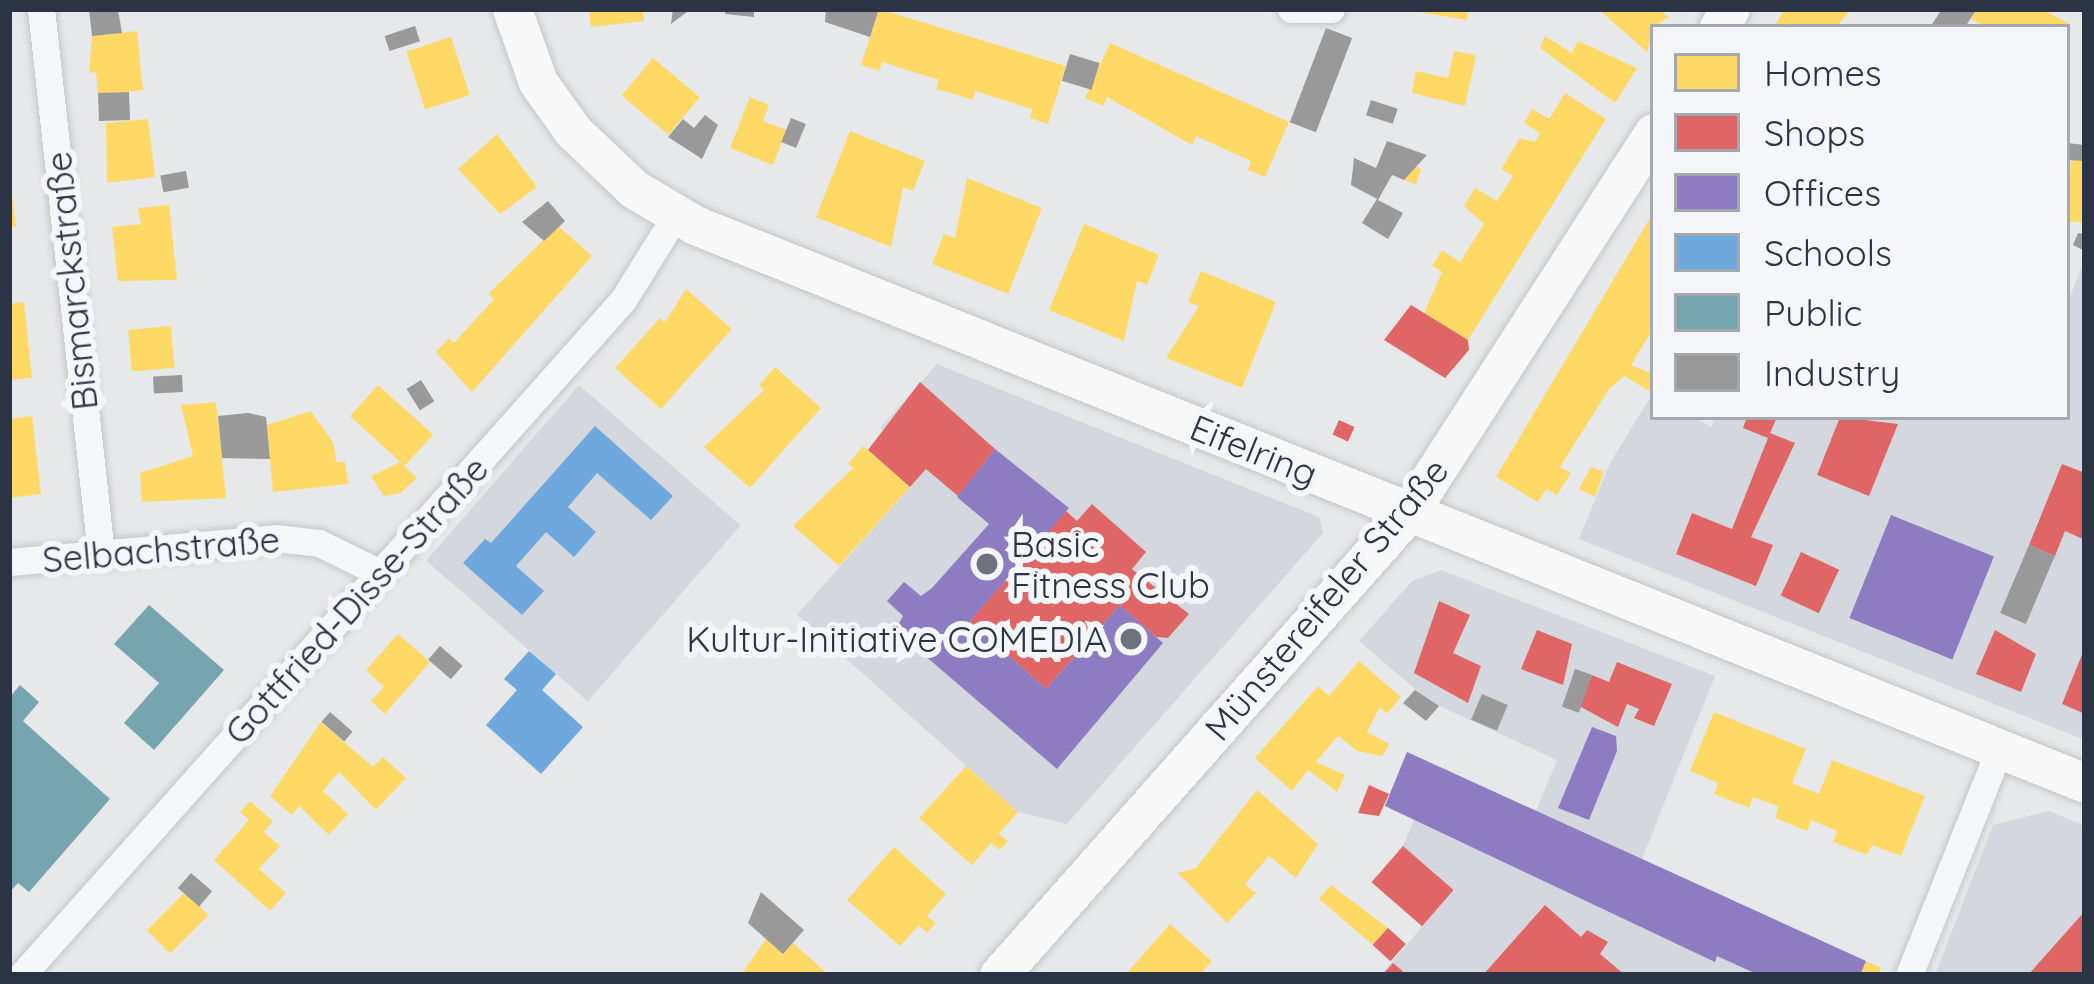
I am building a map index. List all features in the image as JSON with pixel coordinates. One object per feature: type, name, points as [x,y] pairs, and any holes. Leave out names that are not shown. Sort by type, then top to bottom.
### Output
[{"type":"main road","name":"Eifelring","points":[[512,9],[538,82],[564,121],[615,174],[676,214],[2085,783]]},
{"type":"main road","name":"Münstereifeler Straße","points":[[999,975],[1409,512],[1650,138]]},
{"type":"street","name":"Bismarckstraße","points":[[40,9],[101,553]]},
{"type":"street","points":[[1291,9],[1331,9]]},
{"type":"street","name":"Gottfried-Disse-Straße","points":[[22,975],[623,300],[676,214]]},
{"type":"street","name":"Selbachstraße","points":[[9,562],[301,538],[378,572]]},
{"type":"street","points":[[1909,975],[1999,750]]},
{"type":"shaded area","points":[[2085,259],[2085,740],[1579,539],[1610,463],[1650,398],[1650,420],[1699,420],[1711,427],[1714,420],[2070,420],[2070,296]]},
{"type":"shaded area","points":[[937,364],[1319,517],[1323,533],[1067,824],[1018,812],[797,615],[926,469],[880,428]]},
{"type":"shaded area","points":[[579,385],[741,525],[588,701],[426,561]]},
{"type":"shaded area","points":[[1441,570],[1715,676],[1642,859],[1881,968],[1878,975],[1381,975],[1453,890],[1403,846],[1414,820],[1385,805],[1407,752],[1536,811],[1557,760],[1429,701],[1359,641],[1412,581]]},
{"type":"shaded area","points":[[2049,811],[2085,826],[2085,975],[1935,975],[1993,825]]},
{"type":"building: Homes","points":[[589,9],[643,9],[644,21],[591,27]]},
{"type":"building: Homes","points":[[879,9],[1066,66],[1048,124],[1030,118],[1032,109],[975,91],[973,100],[936,89],[939,80],[882,62],[879,71],[861,65]]},
{"type":"building: Homes","points":[[1400,9],[1468,9],[1467,20]]},
{"type":"building: Homes","points":[[1598,9],[1657,9],[1669,17],[1650,24],[1647,52]]},
{"type":"building: Homes","points":[[1785,9],[1852,9],[1839,24],[1776,24]]},
{"type":"building: Homes","points":[[1978,9],[2042,9],[2070,24],[1980,24],[1971,19]]},
{"type":"building: Homes","points":[[137,31],[143,90],[98,95],[96,72],[89,73],[92,36]]},
{"type":"building: Homes","points":[[1545,36],[1572,53],[1578,41],[1637,68],[1615,103],[1540,48]]},
{"type":"building: Homes","points":[[451,37],[470,95],[425,110],[406,52]]},
{"type":"building: Homes","points":[[1110,43],[1289,122],[1265,177],[1248,170],[1251,161],[1196,136],[1192,145],[1107,97],[1103,106],[1085,98]]},
{"type":"building: Homes","points":[[1454,51],[1476,55],[1465,106],[1412,93],[1416,71],[1448,78]]},
{"type":"building: Homes","points":[[653,58],[700,97],[668,135],[622,96]]},
{"type":"building: Homes","points":[[1565,93],[1606,119],[1468,340],[1424,313],[1442,272],[1432,266],[1442,250],[1460,262],[1484,224],[1464,206],[1475,188],[1497,201],[1513,176],[1501,169],[1520,138],[1535,142],[1540,133],[1524,123],[1532,109],[1549,119]]},
{"type":"building: Homes","points":[[750,97],[769,105],[763,121],[787,130],[773,165],[730,148]]},
{"type":"building: Homes","points":[[148,119],[155,177],[107,183],[106,123]]},
{"type":"building: Homes","points":[[850,131],[925,161],[913,191],[903,187],[891,247],[816,217]]},
{"type":"building: Homes","points":[[497,134],[537,187],[500,214],[458,169]]},
{"type":"building: Homes","points":[[2071,160],[2085,161],[2085,223],[2070,221]]},
{"type":"building: Homes","points":[[1410,165],[1421,169],[1416,184],[1405,180]]},
{"type":"building: Homes","points":[[967,178],[1042,208],[1008,294],[932,264],[944,234],[955,238]]},
{"type":"building: Homes","points":[[12,196],[16,227],[9,227]]},
{"type":"building: Homes","points":[[169,205],[177,280],[118,281],[112,227],[141,224],[138,208]]},
{"type":"building: Homes","points":[[1650,218],[1650,334],[1631,365],[1650,373],[1650,390],[1624,376],[1609,389],[1560,467],[1571,473],[1557,495],[1546,489],[1538,502],[1496,477]]},
{"type":"building: Homes","points":[[1084,224],[1159,255],[1147,285],[1137,281],[1124,341],[1049,310]]},
{"type":"building: Homes","points":[[558,226],[592,256],[472,392],[436,352],[449,338],[454,343],[494,299],[488,294]]},
{"type":"building: Homes","points":[[1201,271],[1276,302],[1242,388],[1166,358],[1199,306],[1188,302]]},
{"type":"building: Homes","points":[[686,289],[732,329],[661,409],[615,368],[660,318],[665,322]]},
{"type":"building: Homes","points":[[24,302],[32,378],[9,380],[9,304]]},
{"type":"building: Homes","points":[[171,326],[175,368],[132,372],[128,330]]},
{"type":"building: Homes","points":[[775,367],[821,408],[750,488],[704,447],[764,390],[759,385]]},
{"type":"building: Homes","points":[[378,385],[433,435],[405,466],[350,416]]},
{"type":"building: Homes","points":[[216,402],[226,498],[142,502],[140,473],[193,456],[181,405]]},
{"type":"building: Homes","points":[[311,411],[334,444],[336,462],[345,462],[348,484],[273,492],[267,425]]},
{"type":"building: Homes","points":[[32,416],[41,494],[9,498],[9,419]]},
{"type":"building: Homes","points":[[863,446],[910,487],[839,566],[793,526],[853,468],[848,464]]},
{"type":"building: Homes","points":[[400,462],[417,478],[401,493],[384,496],[371,476]]},
{"type":"building: Homes","points":[[1591,467],[1604,472],[1595,497],[1579,489]]},
{"type":"building: Homes","points":[[398,634],[430,662],[385,714],[371,701],[384,687],[366,670]]},
{"type":"building: Homes","points":[[1359,661],[1401,697],[1387,714],[1380,707],[1367,732],[1389,744],[1383,756],[1357,751],[1338,736],[1316,762],[1345,775],[1337,792],[1308,770],[1292,791],[1255,758],[1318,686],[1329,696]]},
{"type":"building: Homes","points":[[1714,712],[1806,749],[1792,783],[1819,794],[1832,760],[1925,796],[1901,856],[1872,845],[1867,855],[1833,842],[1837,831],[1811,820],[1807,831],[1775,818],[1779,807],[1753,797],[1749,808],[1714,794],[1718,783],[1690,771]]},
{"type":"building: Homes","points":[[321,722],[373,767],[383,757],[406,778],[376,810],[339,772],[323,791],[348,814],[329,835],[299,806],[292,815],[270,796]]},
{"type":"building: Homes","points":[[966,766],[1018,812],[999,834],[1008,841],[1000,850],[991,843],[972,865],[919,818]]},
{"type":"building: Homes","points":[[1257,790],[1318,844],[1296,878],[1269,856],[1245,884],[1256,893],[1227,923],[1178,873],[1196,868]]},
{"type":"building: Homes","points":[[250,801],[273,821],[264,832],[280,846],[259,869],[286,893],[270,911],[214,860],[249,820],[240,812]]},
{"type":"building: Homes","points":[[894,847],[946,894],[927,916],[936,923],[927,933],[919,925],[900,946],[847,900]]},
{"type":"building: Homes","points":[[1331,885],[1388,928],[1373,945],[1319,899]]},
{"type":"building: Homes","points":[[185,892],[208,915],[170,954],[147,930]]},
{"type":"building: Homes","points":[[1170,924],[1212,961],[1200,975],[1125,975]]},
{"type":"building: Homes","points":[[766,939],[783,954],[793,943],[829,975],[741,975]]},
{"type":"building: Homes","points":[[1866,961],[1881,968],[1878,975],[1860,975]]},
{"type":"building: Shops","points":[[1411,305],[1468,340],[1469,350],[1445,378],[1384,340]]},
{"type":"building: Shops","points":[[920,382],[995,449],[958,496],[926,469],[910,487],[868,450]]},
{"type":"building: Shops","points":[[1339,420],[1355,427],[1348,442],[1332,435]]},
{"type":"building: Shops","points":[[1746,420],[1776,420],[1770,433],[1795,443],[1751,537],[1773,545],[1756,586],[1676,554],[1692,513],[1732,529],[1768,438],[1743,428]]},
{"type":"building: Shops","points":[[1839,420],[1898,424],[1869,496],[1817,475]]},
{"type":"building: Shops","points":[[2062,464],[2085,473],[2085,540],[2065,531],[2055,556],[2029,545]]},
{"type":"building: Shops","points":[[1092,504],[1146,552],[1132,569],[1189,614],[1168,638],[1156,637],[1120,605],[1046,689],[970,621],[1066,511],[1077,521]]},
{"type":"building: Shops","points":[[1801,552],[1839,570],[1819,613],[1781,596]]},
{"type":"building: Shops","points":[[1439,601],[1470,615],[1453,653],[1481,666],[1468,703],[1414,673]]},
{"type":"building: Shops","points":[[1537,630],[1572,644],[1563,685],[1521,669]]},
{"type":"building: Shops","points":[[1995,630],[2036,654],[2021,692],[1976,674]]},
{"type":"building: Shops","points":[[2085,647],[2085,714],[2062,704]]},
{"type":"building: Shops","points":[[1617,662],[1672,684],[1654,726],[1634,718],[1639,709],[1627,704],[1618,727],[1579,706],[1592,675],[1609,682]]},
{"type":"building: Shops","points":[[1369,785],[1389,794],[1379,816],[1358,813]]},
{"type":"building: Shops","points":[[1403,846],[1454,890],[1422,926],[1372,882]]},
{"type":"building: Shops","points":[[1545,905],[1581,937],[1587,930],[1608,942],[1600,954],[1625,975],[1483,975]]},
{"type":"building: Shops","points":[[2085,911],[2085,975],[2028,975]]},
{"type":"building: Shops","points":[[1388,928],[1406,944],[1390,961],[1373,945]]},
{"type":"building: Shops","points":[[1393,963],[1407,975],[1382,975]]},
{"type":"building: Offices","points":[[995,449],[1069,508],[970,621],[1046,689],[1120,605],[1163,643],[1057,769],[895,630],[903,616],[887,601],[904,582],[921,596],[932,588],[989,524],[957,497]]},
{"type":"building: Offices","points":[[1891,515],[1994,557],[1952,659],[1849,618]]},
{"type":"building: Offices","points":[[1592,727],[1616,736],[1617,751],[1589,820],[1558,808]]},
{"type":"building: Offices","points":[[1407,752],[1866,961],[1860,975],[1759,975],[1717,956],[1715,962],[1385,806]]},
{"type":"building: Schools","points":[[595,426],[673,496],[651,520],[597,473],[568,507],[596,532],[574,557],[546,532],[516,566],[544,591],[522,615],[463,563],[485,539],[491,543]]},
{"type":"building: Schools","points":[[529,651],[556,674],[542,690],[583,727],[541,774],[486,725],[517,690],[504,679]]},
{"type":"building: Public","points":[[149,605],[224,670],[154,750],[124,723],[159,683],[114,644]]},
{"type":"building: Public","points":[[20,685],[39,702],[23,721],[110,799],[29,892],[18,883],[9,893],[9,698]]},
{"type":"building: Industry","points":[[89,9],[118,9],[122,33],[92,36]]},
{"type":"building: Industry","points":[[673,9],[691,9],[671,24]]},
{"type":"building: Industry","points":[[725,9],[754,9],[754,17],[725,14]]},
{"type":"building: Industry","points":[[826,9],[879,9],[870,37],[825,22]]},
{"type":"building: Industry","points":[[1942,9],[1977,9],[1967,24],[1932,24]]},
{"type":"building: Industry","points":[[415,26],[420,41],[390,51],[385,36]]},
{"type":"building: Industry","points":[[1326,28],[1352,38],[1316,132],[1290,122]]},
{"type":"building: Industry","points":[[1070,54],[1100,63],[1091,90],[1062,81]]},
{"type":"building: Industry","points":[[129,92],[130,120],[99,121],[98,93]]},
{"type":"building: Industry","points":[[1371,100],[1398,109],[1393,124],[1366,115]]},
{"type":"building: Industry","points":[[705,115],[718,125],[702,159],[668,137],[683,119],[694,128]]},
{"type":"building: Industry","points":[[791,118],[806,124],[796,148],[781,142]]},
{"type":"building: Industry","points":[[1387,141],[1427,155],[1404,180],[1392,175],[1378,200],[1403,213],[1388,239],[1362,223],[1377,199],[1351,185],[1354,158],[1376,168]]},
{"type":"building: Industry","points":[[2070,143],[2085,145],[2085,161],[2070,160]]},
{"type":"building: Industry","points":[[186,171],[189,188],[163,192],[160,176]]},
{"type":"building: Industry","points":[[548,201],[565,221],[544,241],[522,222]]},
{"type":"building: Industry","points":[[2078,233],[2085,234],[2085,251],[2073,245]]},
{"type":"building: Industry","points":[[182,375],[183,392],[154,393],[153,377]]},
{"type":"building: Industry","points":[[421,380],[434,401],[420,410],[407,389]]},
{"type":"building: Industry","points":[[248,413],[266,417],[270,459],[222,458],[218,416]]},
{"type":"building: Industry","points":[[2029,545],[2055,556],[2026,624],[2000,613]]},
{"type":"building: Industry","points":[[440,646],[463,666],[451,679],[428,660]]},
{"type":"building: Industry","points":[[1575,669],[1592,675],[1579,713],[1562,707]]},
{"type":"building: Industry","points":[[1415,690],[1439,706],[1426,721],[1403,703]]},
{"type":"building: Industry","points":[[1482,694],[1508,705],[1497,731],[1471,720]]},
{"type":"building: Industry","points":[[330,712],[353,732],[344,741],[321,722]]},
{"type":"building: Industry","points":[[191,873],[212,891],[199,906],[178,888]]},
{"type":"building: Industry","points":[[761,892],[804,930],[783,954],[748,923]]},
{"type":"place","name":"Basic Fitness Club","points":[[987,564]]},
{"type":"place","name":"Kultur-Initiative COMEDIA","points":[[1131,639]]}]
